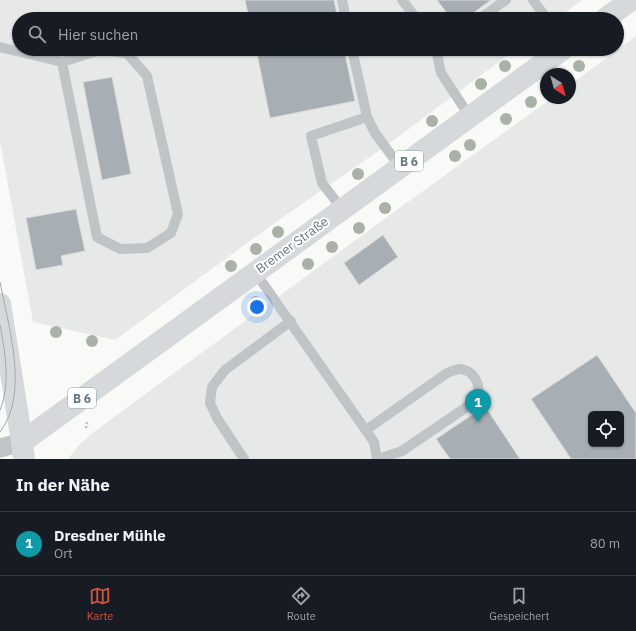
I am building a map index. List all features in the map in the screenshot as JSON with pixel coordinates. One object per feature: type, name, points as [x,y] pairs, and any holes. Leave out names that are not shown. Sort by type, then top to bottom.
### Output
[{"type":"main road","points":[[615,12],[632,0]]},
{"type":"main road","name":"Bremer Straße","points":[[23,451],[255,272],[553,56]]},
{"type":"main road","points":[[0,304],[23,451]]},
{"type":"street","points":[[0,448],[23,451]]},
{"type":"lane","points":[[342,0],[345,12]]},
{"type":"lane","points":[[402,0],[411,12]]},
{"type":"lane","points":[[489,12],[506,0]]},
{"type":"lane","points":[[533,0],[542,12]]},
{"type":"lane","points":[[632,0],[636,4]]},
{"type":"lane","points":[[0,47],[12,50]]},
{"type":"lane","points":[[37,56],[62,62],[81,56]]},
{"type":"lane","points":[[62,62],[97,237],[120,249],[147,248],[171,233],[178,214],[147,76],[130,56]]},
{"type":"lane","points":[[354,56],[367,117],[375,132],[400,167]]},
{"type":"lane","points":[[437,56],[441,73],[470,117]]},
{"type":"lane","points":[[342,209],[322,183],[311,136],[367,117]]},
{"type":"lane","points":[[255,272],[374,442],[378,459],[402,451],[471,404],[479,392],[478,382],[470,373],[459,369],[447,373],[366,430]]},
{"type":"lane","points":[[244,459],[217,418],[210,403],[212,387],[225,370],[290,321]]},
{"type":"shaded area","points":[[0,0],[582,0],[566,12],[12,12],[12,56],[507,56],[390,143],[269,227],[115,340],[33,322],[0,141]]},
{"type":"shaded area","points":[[636,36],[636,459],[68,459],[78,446],[91,434],[544,104],[576,104],[576,81],[609,56],[624,56],[624,45]]},
{"type":"building","points":[[245,0],[334,0],[337,12],[248,12]]},
{"type":"building","points":[[437,0],[491,0],[475,12],[446,12]]},
{"type":"building","points":[[257,56],[345,56],[355,101],[270,118]]},
{"type":"building","points":[[112,77],[131,174],[102,180],[83,82]]},
{"type":"building","points":[[76,209],[85,251],[61,256],[63,265],[36,270],[26,218]]},
{"type":"building","points":[[383,235],[398,257],[359,285],[344,263]]},
{"type":"building","points":[[597,355],[636,413],[636,459],[571,459],[531,399]]},
{"type":"building","points":[[485,406],[520,459],[450,459],[436,439]]},
{"type":"tram line","points":[[0,282],[11,338],[15,379],[14,399],[9,416],[0,432]]},
{"type":"tram line","points":[[0,325],[6,368],[5,390],[0,410]]},
{"type":"place","name":"Dresdner Mühle","points":[[478,422]]}]
